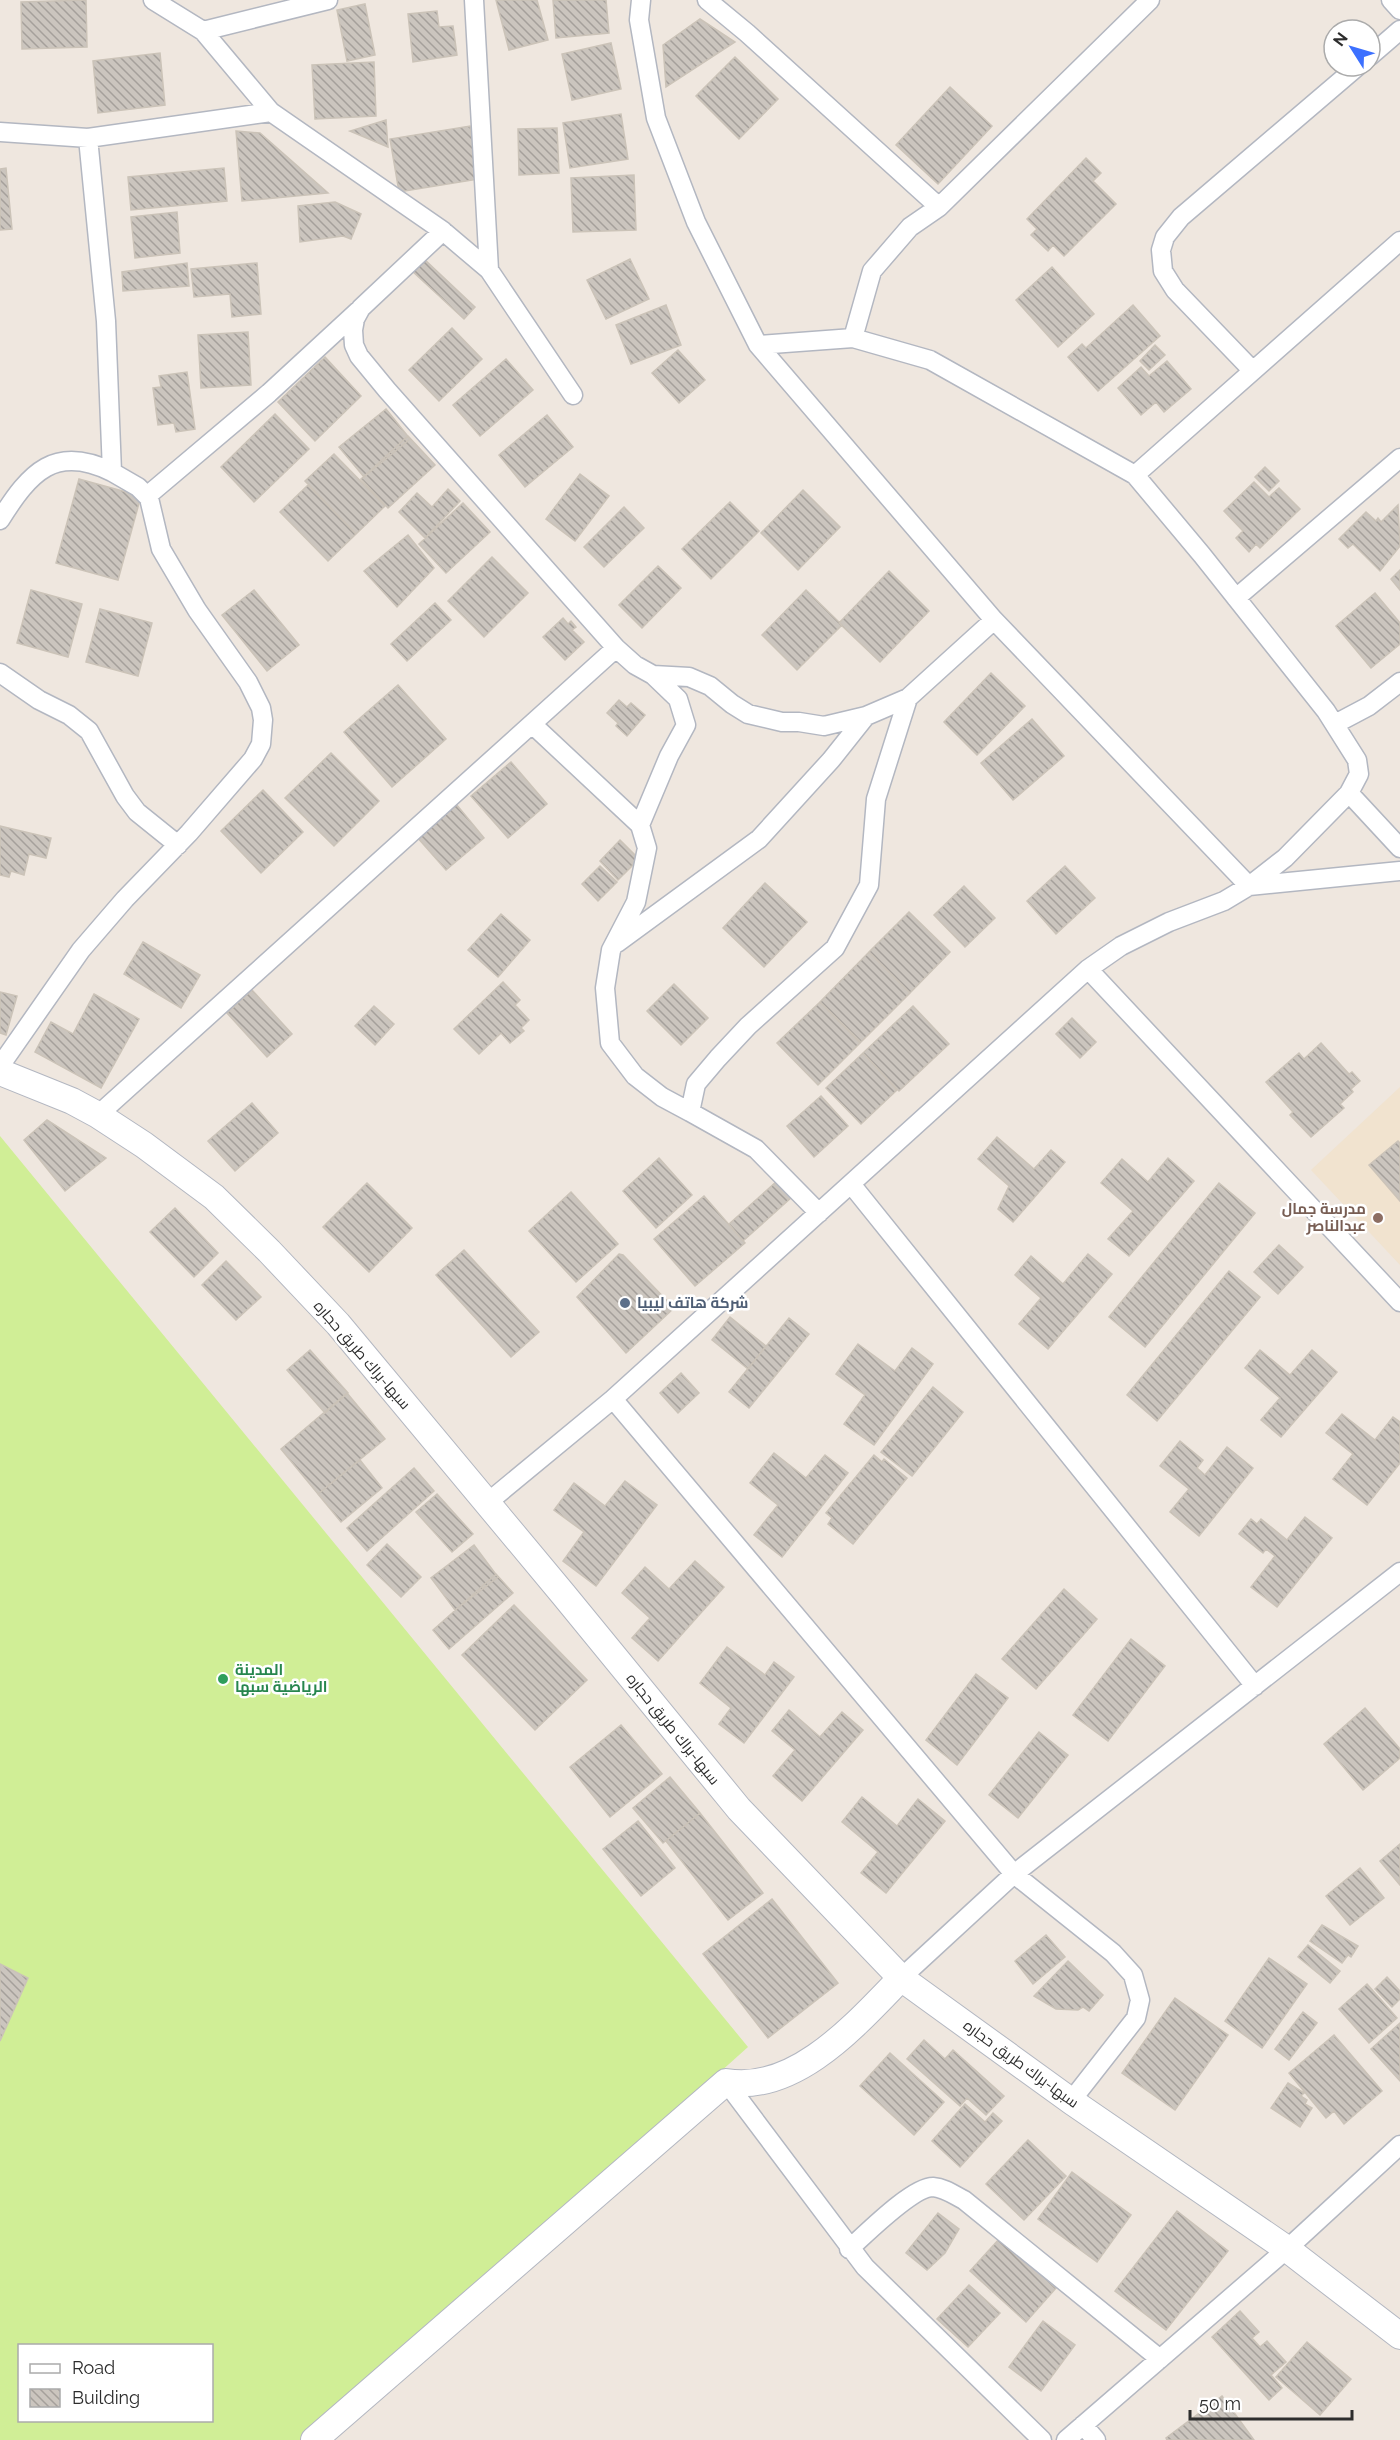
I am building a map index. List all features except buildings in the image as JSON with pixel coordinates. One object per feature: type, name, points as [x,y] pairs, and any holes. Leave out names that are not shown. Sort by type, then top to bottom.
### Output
[{"type":"main road","name":"سبها-براك طريق حجاره","points":[[0,1072],[72,1101],[98,1115],[214,1197],[253,1236],[338,1324],[738,1809],[902,1978],[1071,2101],[1287,2249],[1400,2336]]},
{"type":"main road","points":[[314,2440],[726,2082],[740,2084],[766,2082],[810,2059],[833,2045],[902,1978]]},
{"type":"street","points":[[153,0],[203,31],[271,112],[443,231],[489,270],[573,395]]},
{"type":"street","points":[[203,31],[328,0]]},
{"type":"street","points":[[474,0],[489,270]]},
{"type":"street","points":[[641,0],[639,21],[656,118],[696,222],[758,345],[994,620],[1249,886]]},
{"type":"street","points":[[706,0],[747,33],[939,207]]},
{"type":"street","points":[[853,338],[872,271],[910,227],[939,207],[1150,0]]},
{"type":"street","points":[[1391,0],[1400,10]]},
{"type":"street","points":[[1382,46],[1400,30]]},
{"type":"street","points":[[1252,370],[1169,283],[1161,261],[1161,250],[1165,237],[1181,217],[1344,78]]},
{"type":"street","points":[[0,132],[88,138],[271,112]]},
{"type":"street","points":[[88,138],[106,321],[112,472]]},
{"type":"street","points":[[147,496],[269,393],[443,231]]},
{"type":"street","points":[[1135,475],[1400,241]]},
{"type":"street","points":[[361,308],[352,330],[354,345],[359,356],[616,648],[635,665],[653,675],[678,699],[686,725],[669,756],[640,825]]},
{"type":"street","points":[[487,1503],[613,1399],[1088,969],[1121,946],[1169,922],[1224,901],[1249,886],[1285,858],[1348,793],[1359,774],[1357,760],[1335,724],[1135,475],[930,360],[853,338],[758,345]]},
{"type":"street","points":[[1236,598],[1400,458]]},
{"type":"street","points":[[0,520],[36,474],[58,462],[70,459],[84,460],[138,487],[147,496],[161,549],[197,610],[248,682],[261,708],[263,720],[261,744],[253,759],[177,845],[124,899],[81,951],[0,1066]]},
{"type":"street","points":[[653,675],[689,677],[710,686],[748,714],[767,719],[824,726],[866,716],[908,698],[994,620]]},
{"type":"street","points":[[98,1115],[616,648]]},
{"type":"street","points":[[0,673],[89,731],[125,796],[137,812],[177,845]]},
{"type":"street","points":[[1335,724],[1369,706],[1400,682]]},
{"type":"street","points":[[690,1112],[696,1084],[748,1026],[835,948],[854,914],[869,885],[876,799],[908,698]]},
{"type":"street","points":[[613,945],[759,839],[831,760],[866,716]]},
{"type":"street","points":[[532,724],[640,825],[647,848],[636,902],[613,945],[605,988],[610,1043],[635,1076],[662,1097],[756,1149],[819,1213]]},
{"type":"street","points":[[1348,793],[1400,848]]},
{"type":"street","points":[[1249,886],[1400,871]]},
{"type":"street","points":[[1088,969],[1400,1302]]},
{"type":"street","points":[[851,1184],[1255,1686]]},
{"type":"street","points":[[613,1399],[1014,1874],[1113,1953],[1133,1975],[1140,2000],[1136,2018],[1071,2101]]},
{"type":"street","points":[[902,1978],[1014,1874],[1400,1572]]},
{"type":"street","points":[[726,2082],[849,2249],[890,2293],[1042,2440]]},
{"type":"street","points":[[1066,2440],[1287,2249],[1400,2145]]},
{"type":"street","points":[[849,2249],[908,2198],[931,2187],[944,2189],[964,2200],[1160,2359]]},
{"type":"street","points":[[1083,2425],[1096,2440]]},
{"type":"shaded area","name":"مدرسة جمال عبدالناصر","points":[[1400,1087],[1400,1265],[1311,1170]]},
{"type":"green space","name":"المدينة الرياضية سبها","points":[[0,1136],[748,2047],[310,2440],[0,2440]]},
{"type":"place","name":"مدرسة جمال عبدالناصر","points":[[1378,1218]]},
{"type":"place","name":"شركة هاتف ليبيا","points":[[625,1303]]},
{"type":"place","name":"المدينة الرياضية سبها","points":[[223,1679]]}]
